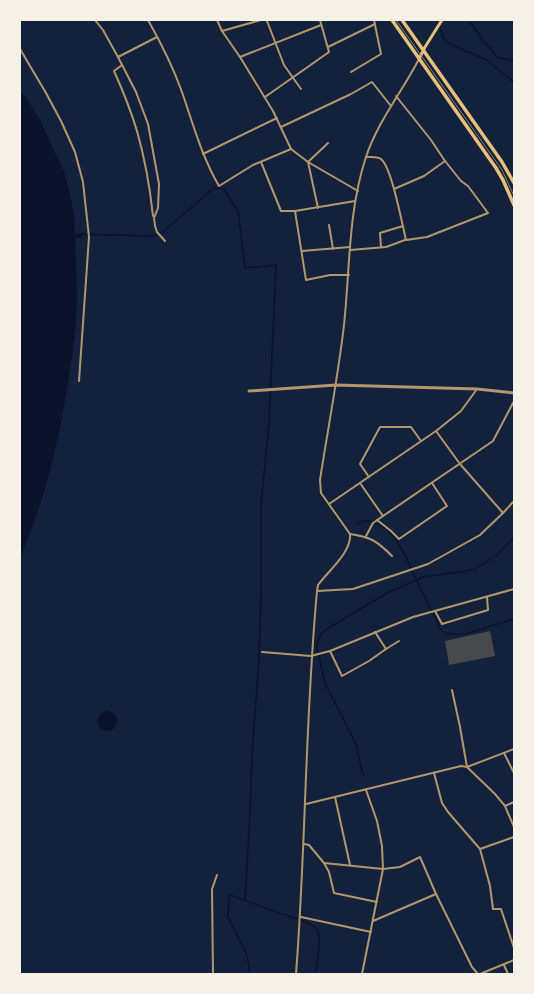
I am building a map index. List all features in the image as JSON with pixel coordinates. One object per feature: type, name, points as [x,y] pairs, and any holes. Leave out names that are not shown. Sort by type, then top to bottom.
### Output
[{"type":"main road","points":[[392,20],[496,168],[514,205]]},
{"type":"main road","points":[[402,20],[502,162],[514,183]]},
{"type":"main road","points":[[419,59],[442,20]]},
{"type":"street","points":[[95,20],[103,30],[136,92],[148,124],[159,184],[158,208],[154,218]]},
{"type":"street","points":[[148,20],[173,68],[210,172],[219,186],[253,165],[291,149]]},
{"type":"street","points":[[217,20],[222,31],[265,97],[277,118],[291,149],[308,162],[358,191]]},
{"type":"street","points":[[222,31],[261,20]]},
{"type":"street","points":[[268,20],[275,43],[284,64],[301,90]]},
{"type":"street","points":[[265,97],[329,52],[320,20]]},
{"type":"street","points":[[352,72],[381,54],[374,20]]},
{"type":"street","points":[[328,47],[375,24]]},
{"type":"street","points":[[240,57],[321,25]]},
{"type":"street","points":[[118,57],[157,37]]},
{"type":"street","points":[[20,49],[61,121],[75,152],[83,182],[89,237],[78,381]]},
{"type":"street","points":[[296,974],[301,917],[311,656],[317,591],[321,580],[348,548],[351,540],[350,534],[321,493],[320,480],[336,385],[356,201],[366,157],[381,122],[419,59]]},
{"type":"street","points":[[122,65],[114,71],[125,96],[137,132],[150,189],[154,226],[165,241]]},
{"type":"street","points":[[281,127],[351,94],[372,82],[391,106]]},
{"type":"street","points":[[302,251],[381,247],[406,240],[427,237],[488,213],[468,186],[461,181],[444,161],[431,140],[396,96]]},
{"type":"street","points":[[203,154],[277,118]]},
{"type":"street","points":[[308,162],[328,143]]},
{"type":"street","points":[[366,157],[378,157],[383,160],[394,189],[406,240]]},
{"type":"street","points":[[394,189],[424,176],[444,161]]},
{"type":"street","points":[[261,162],[281,211],[318,208],[356,201]]},
{"type":"street","points":[[308,162],[318,208]]},
{"type":"street","points":[[295,211],[306,280],[330,275],[349,275]]},
{"type":"street","points":[[329,225],[333,249]]},
{"type":"street","points":[[381,247],[380,233],[403,226]]},
{"type":"street","points":[[249,390],[336,385],[477,389],[514,393]]},
{"type":"street","points":[[329,504],[436,431],[461,411],[477,389]]},
{"type":"street","points":[[366,536],[373,523],[377,520],[493,441],[514,401]]},
{"type":"street","points":[[369,477],[360,464],[380,427],[411,427],[421,441]]},
{"type":"street","points":[[436,431],[460,464],[503,514]]},
{"type":"street","points":[[360,483],[383,516]]},
{"type":"street","points":[[377,520],[392,530],[399,539],[447,506],[432,483]]},
{"type":"street","points":[[317,591],[353,589],[428,564],[480,535],[503,514],[514,501]]},
{"type":"street","points":[[350,534],[366,536],[380,544],[392,556]]},
{"type":"street","points":[[262,652],[311,656],[330,651],[413,617],[514,589]]},
{"type":"street","points":[[435,611],[442,624],[488,610],[487,597]]},
{"type":"street","points":[[375,632],[386,649]]},
{"type":"street","points":[[330,651],[342,676],[369,661],[399,641]]},
{"type":"street","points":[[452,690],[467,767],[495,794],[505,806],[514,827]]},
{"type":"street","points":[[306,804],[461,766],[467,767],[514,749]]},
{"type":"street","points":[[504,753],[514,773]]},
{"type":"street","points":[[434,773],[442,803],[480,849],[490,886],[493,909],[501,909],[514,948]]},
{"type":"street","points":[[362,974],[383,869],[382,846],[377,821],[366,790]]},
{"type":"street","points":[[335,797],[350,866]]},
{"type":"street","points":[[505,806],[514,802]]},
{"type":"street","points":[[480,849],[514,837]]},
{"type":"street","points":[[304,844],[309,845],[324,863],[329,872],[334,893],[377,902]]},
{"type":"street","points":[[324,863],[383,869],[400,867],[420,858],[472,967],[479,974],[514,960]]},
{"type":"street","points":[[213,974],[212,889],[217,875]]},
{"type":"street","points":[[373,921],[436,894]]},
{"type":"street","points":[[301,917],[371,932]]},
{"type":"street","points":[[504,964],[508,974]]},
{"type":"water","points":[[20,89],[39,118],[64,171],[74,214],[75,235],[82,235],[82,238],[75,238],[77,289],[76,320],[73,353],[64,407],[56,446],[41,502],[20,558]]},
{"type":"water","points":[[107,711],[114,714],[117,721],[114,728],[107,731],[100,728],[97,721],[100,714]]},
{"type":"building","points":[[490,631],[495,656],[449,665],[445,641]]},
{"type":"waterway","points":[[437,20],[444,39],[452,45],[487,60],[514,82]]},
{"type":"waterway","points":[[469,20],[497,57],[514,61]]},
{"type":"waterway","points":[[73,234],[157,235],[164,231],[214,188],[224,189],[238,211],[245,268],[276,265],[269,423],[261,505],[259,659],[252,755],[245,900]]},
{"type":"waterway","points":[[357,524],[365,521],[375,522],[387,530],[394,538],[405,555],[439,628],[446,634],[465,634],[514,619]]},
{"type":"waterway","points":[[363,775],[356,744],[325,683],[317,647],[318,640],[323,632],[387,593],[423,577],[474,570],[498,554],[514,537]]},
{"type":"waterway","points":[[249,974],[247,955],[228,917],[229,894],[316,927],[319,945],[315,974]]},
{"type":"tram line","points":[[396,20],[502,170],[514,196]]}]
